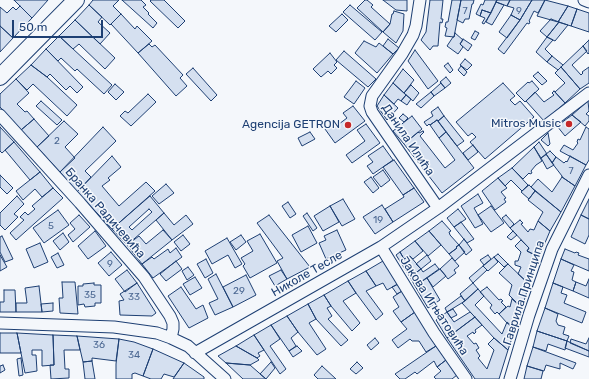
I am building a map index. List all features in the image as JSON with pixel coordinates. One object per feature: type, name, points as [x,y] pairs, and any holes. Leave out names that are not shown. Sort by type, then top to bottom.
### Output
[{"type":"main road","points":[[0,77],[76,0]]},
{"type":"street","name":"Данила Илића","points":[[420,0],[417,19],[412,35],[402,54],[372,96],[370,106],[372,112],[438,208]]},
{"type":"street","points":[[584,0],[589,2]]},
{"type":"street","name":"Николе Тесле","points":[[195,353],[381,247],[438,208],[589,93]]},
{"type":"street","name":"Бранка Радичевића","points":[[0,115],[80,203],[144,277],[170,316],[173,324],[171,338]]},
{"type":"street","name":"Гаврила Принципа","points":[[510,379],[529,315],[552,249],[589,175]]},
{"type":"street","name":"Јакова Игњатовића","points":[[381,247],[434,333],[466,379]]},
{"type":"street","points":[[0,322],[114,327],[157,333],[188,346],[225,379]]},
{"type":"building","points":[[14,0],[48,0],[32,18]]},
{"type":"building","points":[[93,0],[119,0],[113,6],[121,14],[110,25],[89,5]]},
{"type":"building","points":[[122,0],[141,0],[146,5],[143,7],[157,23],[153,28]]},
{"type":"building","points":[[164,0],[185,21],[178,28],[150,1]]},
{"type":"building","points":[[365,0],[373,5],[371,7],[390,24],[383,32],[357,8]]},
{"type":"building","points":[[383,0],[407,0],[407,11],[396,10]]},
{"type":"building","points":[[430,0],[443,0],[441,19],[443,19],[442,23],[440,22],[438,46],[433,46],[430,50],[421,40],[426,32]]},
{"type":"building","points":[[452,0],[461,0],[454,37],[445,36],[447,28],[445,27],[446,22],[448,22]]},
{"type":"building","points":[[461,0],[474,0],[469,19],[465,19],[463,23],[457,20]]},
{"type":"building","points":[[485,0],[497,0],[491,13],[482,10],[480,16],[476,14],[481,4],[483,5]]},
{"type":"building","points":[[497,0],[510,0],[507,6],[496,2]]},
{"type":"building","points":[[510,0],[532,0],[520,20],[511,15],[514,8],[507,6]]},
{"type":"building","points":[[532,0],[545,0],[538,13],[534,11],[529,24],[527,23],[504,54],[498,49],[520,20]]},
{"type":"building","points":[[545,0],[568,6],[558,22],[537,16]]},
{"type":"building","points":[[496,2],[504,5],[492,25],[486,22]]},
{"type":"building","points":[[89,5],[102,17],[98,22],[110,33],[100,44],[75,20]]},
{"type":"building","points":[[350,5],[382,32],[375,40],[343,12]]},
{"type":"building","points":[[20,6],[32,18],[13,38],[0,26],[0,7],[7,13],[13,7],[16,10]]},
{"type":"building","points":[[568,6],[577,9],[571,26],[558,22]]},
{"type":"building","points":[[577,9],[589,13],[589,32],[571,26]]},
{"type":"building","points":[[482,10],[491,13],[484,24],[482,23],[485,18],[480,16]]},
{"type":"building","points":[[394,11],[404,14],[403,31],[396,43],[383,32],[390,24]]},
{"type":"building","points":[[121,14],[135,29],[137,26],[152,41],[138,53],[111,24]]},
{"type":"building","points":[[342,14],[348,20],[336,32],[329,26]]},
{"type":"building","points":[[511,15],[520,20],[507,38],[499,32]]},
{"type":"building","points":[[551,19],[559,22],[547,37],[540,31]]},
{"type":"building","points":[[75,20],[115,58],[105,69],[79,44],[73,49],[59,36]]},
{"type":"building","points":[[559,22],[568,25],[555,41],[547,37]]},
{"type":"building","points":[[0,26],[13,38],[0,52]]},
{"type":"building","points":[[475,31],[479,33],[475,40],[471,38]]},
{"type":"building","points":[[455,33],[463,40],[460,44],[463,47],[458,54],[447,46],[454,37]]},
{"type":"building","points":[[59,36],[112,85],[104,94],[77,69],[75,71],[61,58],[58,61],[46,49]]},
{"type":"building","points":[[547,37],[553,40],[545,49],[552,56],[547,62],[536,52]]},
{"type":"building","points":[[388,39],[399,48],[393,54],[383,46]]},
{"type":"building","points":[[463,39],[472,45],[468,51],[460,44]]},
{"type":"building","points":[[589,40],[589,53],[588,54],[583,46]]},
{"type":"building","points":[[364,41],[376,47],[379,43],[393,54],[377,73],[355,53]]},
{"type":"building","points":[[149,44],[152,47],[155,45],[183,75],[180,78],[187,86],[176,96],[138,53]]},
{"type":"building","points":[[583,46],[587,51],[572,65],[581,75],[583,73],[582,72],[589,67],[589,83],[580,89],[561,67]]},
{"type":"building","points":[[46,49],[83,87],[77,93],[70,86],[66,90],[50,74],[47,77],[31,65]]},
{"type":"building","points":[[415,50],[438,81],[428,89],[408,61]]},
{"type":"building","points":[[344,51],[376,79],[368,87],[336,60]]},
{"type":"building","points":[[330,53],[337,62],[334,65],[337,68],[331,74],[328,71],[321,77],[313,69]]},
{"type":"building","points":[[552,56],[563,65],[558,70],[547,62]]},
{"type":"building","points":[[465,59],[472,65],[467,70],[460,65]]},
{"type":"building","points":[[448,63],[453,70],[450,73],[444,66]]},
{"type":"building","points":[[31,65],[47,77],[77,105],[67,116],[33,84],[27,90],[16,79]]},
{"type":"building","points":[[461,66],[467,72],[464,76],[458,70]]},
{"type":"building","points":[[561,67],[580,89],[565,103],[555,92],[565,83],[555,73]]},
{"type":"building","points":[[193,68],[217,95],[211,101],[186,74]]},
{"type":"building","points":[[403,69],[414,80],[404,93],[393,83]]},
{"type":"building","points":[[538,72],[547,81],[542,85],[533,76]]},
{"type":"building","points":[[446,77],[451,83],[445,88],[440,82]]},
{"type":"building","points":[[16,79],[29,93],[17,104],[25,112],[27,111],[34,119],[21,130],[0,107],[0,94]]},
{"type":"building","points":[[356,81],[365,88],[354,104],[344,97]]},
{"type":"building","points":[[532,81],[539,89],[525,102],[516,93],[528,82],[529,83]]},
{"type":"building","points":[[393,83],[406,95],[401,101],[398,99],[394,104],[384,95]]},
{"type":"building","points":[[441,83],[445,88],[434,96],[431,92]]},
{"type":"building","points":[[503,83],[515,96],[510,100],[515,105],[520,101],[534,117],[485,159],[470,142],[476,137],[472,133],[468,136],[456,122]]},
{"type":"building","points":[[115,84],[124,92],[116,100],[108,92]]},
{"type":"building","points":[[411,85],[419,93],[413,101],[404,93]]},
{"type":"building","points":[[554,91],[565,103],[544,121],[526,101],[535,92],[544,102],[554,95],[552,93]]},
{"type":"building","points":[[431,92],[434,96],[421,108],[416,104]]},
{"type":"building","points":[[148,94],[156,102],[131,126],[120,116],[125,111],[128,113]]},
{"type":"building","points":[[384,95],[398,108],[387,120],[377,106]]},
{"type":"building","points":[[406,95],[411,99],[407,105],[401,101]]},
{"type":"building","points":[[41,101],[62,120],[57,125],[36,106]]},
{"type":"building","points":[[588,101],[589,111],[586,114],[589,116],[589,121],[585,126],[572,115]]},
{"type":"building","name":"Agencija GETRON","points":[[353,106],[365,121],[335,143],[325,129],[332,123],[335,127],[347,118],[343,113]]},
{"type":"building","points":[[438,107],[444,116],[438,121],[437,120],[427,126],[424,122],[433,116],[431,112]]},
{"type":"building","points":[[403,114],[408,118],[404,122],[399,118]]},
{"type":"building","name":"Mitros Music","points":[[572,115],[581,122],[565,136],[557,126]]},
{"type":"building","points":[[412,116],[422,129],[404,144],[393,131]]},
{"type":"building","points":[[444,116],[464,141],[457,146],[438,121]]},
{"type":"building","points":[[34,119],[49,136],[37,147],[21,130]]},
{"type":"building","points":[[437,120],[446,132],[439,138],[430,125]]},
{"type":"building","points":[[64,121],[78,134],[65,147],[75,158],[60,172],[37,147]]},
{"type":"building","points":[[366,124],[380,143],[352,163],[346,155],[365,141],[357,130]]},
{"type":"building","points":[[0,127],[14,142],[2,153],[0,151]]},
{"type":"building","points":[[103,127],[116,141],[85,171],[91,177],[77,192],[60,172]]},
{"type":"building","points":[[586,127],[589,129],[589,160],[586,165],[560,151],[564,145],[573,150]]},
{"type":"building","points":[[310,132],[315,139],[302,146],[298,138]]},
{"type":"building","points":[[418,132],[424,132],[420,136],[445,168],[455,160],[439,138],[446,132],[474,168],[442,193],[404,144]]},
{"type":"building","points":[[548,133],[550,144],[548,146],[541,140]]},
{"type":"building","points":[[14,142],[40,172],[30,180],[5,150]]},
{"type":"building","points":[[539,142],[547,154],[541,158],[534,147]]},
{"type":"building","points":[[473,145],[478,152],[468,160],[463,153]]},
{"type":"building","points":[[383,146],[393,160],[373,174],[367,166],[373,162],[368,156]]},
{"type":"building","points":[[534,147],[542,161],[531,171],[532,173],[529,173],[523,179],[512,168]]},
{"type":"building","points":[[550,151],[556,157],[552,163],[546,154]]},
{"type":"building","points":[[546,154],[554,165],[547,169],[541,158]]},
{"type":"building","points":[[112,156],[121,167],[108,178],[110,180],[102,186],[119,206],[146,182],[155,191],[112,229],[77,192]]},
{"type":"building","points":[[570,156],[586,165],[575,186],[562,177],[552,163],[556,157],[564,163],[566,161],[567,162]]},
{"type":"building","points":[[394,160],[414,188],[403,195],[383,167]]},
{"type":"building","points":[[512,168],[528,185],[522,191],[511,180],[505,186],[498,178]]},
{"type":"building","points":[[383,170],[390,180],[381,187],[373,177]]},
{"type":"building","points":[[40,172],[53,188],[42,197],[35,189],[23,200],[16,191]]},
{"type":"building","points":[[0,175],[13,188],[7,194],[0,187]]},
{"type":"building","points":[[371,177],[379,188],[373,193],[364,182]]},
{"type":"building","points":[[562,177],[575,186],[561,212],[531,187],[538,179],[552,192]]},
{"type":"building","points":[[498,178],[507,188],[501,192],[506,198],[504,199],[506,202],[495,210],[482,191]]},
{"type":"building","points":[[166,184],[174,193],[159,204],[152,196]]},
{"type":"building","points":[[529,185],[535,191],[529,199],[521,192]]},
{"type":"building","points":[[53,188],[63,198],[16,240],[10,233],[24,220],[20,217],[25,212],[28,215],[35,209],[32,206]]},
{"type":"building","points":[[414,188],[424,202],[393,222],[385,209],[404,197],[403,195]]},
{"type":"building","points":[[535,191],[561,212],[550,231],[538,221],[543,212],[528,200]]},
{"type":"building","points":[[478,194],[483,203],[474,208],[483,224],[475,228],[461,206]]},
{"type":"building","points":[[17,196],[24,204],[14,214],[18,217],[5,230],[0,225],[0,213]]},
{"type":"building","points":[[150,196],[164,213],[127,245],[112,229]],"holes":[[[149,209],[152,212],[132,230],[129,227]]]},
{"type":"building","points":[[343,199],[355,219],[342,226],[330,206]]},
{"type":"building","points":[[589,199],[589,219],[581,215]]},
{"type":"building","points":[[288,202],[296,214],[290,218],[282,206]]},
{"type":"building","points":[[382,205],[393,222],[375,234],[363,217]]},
{"type":"building","points":[[330,206],[339,222],[323,231],[314,216]]},
{"type":"building","points":[[491,206],[504,223],[491,232],[478,215]]},
{"type":"building","points":[[458,209],[466,219],[454,227],[447,218]]},
{"type":"building","points":[[58,210],[69,225],[44,243],[33,228]]},
{"type":"building","points":[[164,213],[174,225],[186,215],[193,224],[172,240],[156,220]]},
{"type":"building","points":[[307,213],[317,228],[313,231],[303,216]]},
{"type":"building","points":[[79,215],[90,227],[73,242],[68,235],[75,229],[70,223]]},
{"type":"building","points":[[269,215],[310,267],[287,279],[277,261],[283,258],[257,223]]},
{"type":"building","points":[[506,215],[514,224],[510,228],[502,218]]},
{"type":"building","points":[[581,215],[589,219],[589,235],[585,244],[571,237]]},
{"type":"building","points":[[520,220],[523,223],[521,224],[528,232],[530,229],[534,230],[538,221],[550,231],[539,257],[527,251],[529,248],[510,228]]},
{"type":"building","points":[[442,221],[451,231],[449,232],[450,235],[459,245],[449,254],[429,231]]},
{"type":"building","points":[[461,222],[474,239],[467,243],[454,227]]},
{"type":"building","points":[[308,226],[317,243],[301,252],[292,235]]},
{"type":"building","points":[[163,230],[172,240],[142,264],[127,245],[139,236],[146,244]]},
{"type":"building","points":[[337,230],[346,250],[326,259],[319,243],[326,240],[324,236]]},
{"type":"building","points":[[95,231],[106,246],[88,259],[78,246]]},
{"type":"building","points":[[429,231],[441,245],[428,256],[415,241]]},
{"type":"building","points":[[513,231],[517,235],[511,240],[507,237]]},
{"type":"building","points":[[63,233],[69,242],[60,250],[53,241]]},
{"type":"building","points":[[260,234],[277,263],[250,278],[243,266],[245,264],[241,258],[253,251],[247,241]]},
{"type":"building","points":[[183,235],[190,244],[181,251],[174,242]]},
{"type":"building","points":[[241,235],[246,242],[236,250],[230,242]]},
{"type":"building","points":[[2,236],[13,259],[5,262],[0,252],[0,237]]},
{"type":"building","points":[[227,238],[242,264],[235,268],[228,255],[212,264],[205,251]]},
{"type":"building","points":[[464,239],[472,250],[466,255],[459,245]]},
{"type":"building","points":[[521,240],[529,248],[527,251],[539,257],[529,284],[518,274],[521,267],[515,265],[515,261],[518,261],[521,252],[515,246]]},
{"type":"building","points":[[415,241],[423,251],[413,259],[409,256],[404,259],[400,252]]},
{"type":"building","points":[[40,243],[48,262],[34,268],[26,249]]},
{"type":"building","points":[[459,245],[465,252],[455,261],[449,254]]},
{"type":"building","points":[[176,248],[182,257],[153,278],[142,264],[152,257],[154,259],[168,249],[170,253]]},
{"type":"building","points":[[565,249],[579,253],[578,255],[589,259],[589,271],[561,259]]},
{"type":"building","points":[[111,252],[122,265],[109,276],[98,263]]},
{"type":"building","points":[[400,252],[404,259],[410,256],[421,269],[410,277],[396,255]]},
{"type":"building","points":[[58,253],[64,265],[57,268],[51,257]]},
{"type":"building","points":[[498,254],[508,264],[504,267],[494,257]]},
{"type":"building","points":[[0,255],[7,267],[0,271]]},
{"type":"building","points":[[427,255],[431,261],[421,269],[416,264]]},
{"type":"building","points":[[488,255],[491,259],[484,265],[480,260]]},
{"type":"building","points":[[494,257],[498,262],[488,271],[483,266]]},
{"type":"building","points":[[452,258],[459,266],[454,270],[456,273],[448,279],[440,269]]},
{"type":"building","points":[[206,259],[213,273],[205,278],[197,264]]},
{"type":"building","points":[[561,259],[574,265],[571,271],[574,272],[572,280],[576,282],[573,291],[553,283]]},
{"type":"building","points":[[176,261],[182,269],[166,281],[160,274]]},
{"type":"building","points":[[383,261],[398,284],[387,290],[383,283],[376,286],[366,271]]},
{"type":"building","points":[[435,264],[439,269],[415,286],[410,277],[421,269],[423,272]]},
{"type":"building","points":[[508,264],[529,284],[522,308],[509,295],[512,285],[499,273]]},
{"type":"building","points":[[483,266],[487,270],[473,283],[469,278]]},
{"type":"building","points":[[188,267],[194,275],[187,280],[182,271]]},
{"type":"building","points":[[440,269],[446,276],[433,287],[427,278]]},
{"type":"building","points":[[127,270],[137,283],[125,292],[115,279]]},
{"type":"building","points":[[281,270],[287,279],[275,286],[269,276]]},
{"type":"building","points":[[366,271],[376,286],[366,291],[383,314],[376,320],[348,281]]},
{"type":"building","points":[[216,274],[233,307],[215,315],[209,303],[218,299],[208,279]]},
{"type":"building","points":[[246,275],[256,295],[233,307],[223,287]]},
{"type":"building","points":[[195,277],[202,288],[190,295],[183,284]]},
{"type":"building","points":[[427,278],[440,300],[428,308],[415,286]]},
{"type":"building","points":[[589,279],[589,298],[573,291],[576,282],[586,286]]},
{"type":"building","points":[[348,281],[356,293],[343,301],[360,323],[352,331],[331,306],[324,295]]},
{"type":"building","points":[[62,282],[75,282],[78,314],[60,313],[59,298],[63,298]]},
{"type":"building","points":[[94,283],[94,285],[101,285],[101,303],[95,303],[95,306],[85,307],[84,304],[78,305],[78,286]]},
{"type":"building","points":[[137,283],[156,313],[152,316],[120,315],[119,301],[124,300],[120,294]]},
{"type":"building","points":[[473,283],[478,289],[465,301],[460,294]]},
{"type":"building","points":[[553,283],[563,287],[561,293],[567,295],[564,303],[586,312],[582,323],[545,308]]},
{"type":"building","points":[[398,284],[402,291],[397,294],[392,287]]},
{"type":"building","points":[[39,286],[42,312],[16,312],[16,303],[27,303],[25,288]]},
{"type":"building","points":[[181,287],[196,309],[203,305],[208,318],[189,328],[168,296]]},
{"type":"building","points":[[487,287],[499,300],[501,299],[503,301],[501,302],[506,307],[499,314],[497,312],[495,314],[490,308],[492,305],[480,292]]},
{"type":"building","points":[[478,289],[484,296],[475,305],[502,334],[507,322],[515,329],[508,350],[494,338],[462,303]]},
{"type":"building","points":[[4,290],[15,290],[16,312],[0,312],[0,302],[4,302]]},
{"type":"building","points":[[402,291],[415,312],[401,322],[393,311],[399,307],[393,297]]},
{"type":"building","points":[[324,295],[331,306],[327,308],[332,316],[328,319],[348,340],[341,346],[316,319],[308,304]]},
{"type":"building","points":[[461,296],[465,301],[447,312],[445,308]]},
{"type":"building","points":[[512,299],[522,308],[515,329],[499,314],[508,306],[510,307]]},
{"type":"building","points":[[53,303],[53,311],[42,312],[41,304]]},
{"type":"building","points":[[308,304],[316,319],[309,323],[326,349],[317,355],[287,316]]},
{"type":"building","points":[[545,308],[558,314],[556,321],[558,325],[565,327],[563,334],[569,336],[567,341],[537,331]]},
{"type":"building","points":[[453,309],[457,315],[451,318],[447,312]]},
{"type":"building","points":[[415,312],[436,346],[426,352],[419,341],[412,341],[410,339],[398,348],[392,340],[407,329],[401,322]]},
{"type":"building","points":[[447,312],[454,322],[470,312],[475,317],[447,338],[436,320]]},
{"type":"building","points":[[287,316],[298,332],[291,338],[296,346],[289,351],[271,325]]},
{"type":"building","points":[[475,317],[482,325],[475,330],[476,332],[474,334],[473,332],[467,336],[474,344],[476,343],[479,348],[476,350],[480,356],[478,358],[487,369],[494,350],[488,344],[494,338],[508,350],[499,379],[475,379],[447,338]]},
{"type":"building","points":[[271,325],[280,339],[270,346],[286,369],[280,374],[254,335]]},
{"type":"building","points":[[537,331],[567,341],[565,350],[548,344],[546,351],[533,347]]},
{"type":"building","points":[[0,333],[17,333],[21,353],[0,353]]},
{"type":"building","points":[[17,333],[53,335],[54,365],[42,366],[42,350],[32,350],[32,355],[36,355],[37,371],[25,373]]},
{"type":"building","points":[[53,335],[77,336],[80,350],[64,350],[65,369],[69,369],[69,378],[51,379],[50,365],[54,365]]},
{"type":"building","points":[[254,335],[264,350],[258,353],[260,356],[257,358],[236,346]]},
{"type":"building","points":[[77,336],[119,339],[116,361],[92,358],[92,361],[83,362]]},
{"type":"building","points":[[375,338],[379,343],[371,350],[367,345]]},
{"type":"building","points":[[589,338],[589,351],[570,343],[571,339],[586,344]]},
{"type":"building","points":[[119,339],[134,342],[153,349],[143,376],[135,373],[132,374],[132,379],[116,379]]},
{"type":"building","points":[[567,341],[589,351],[589,357],[565,348]]},
{"type":"building","points":[[236,346],[259,360],[250,365],[226,363],[218,356]]},
{"type":"building","points":[[297,346],[302,351],[293,357],[289,351]]},
{"type":"building","points":[[436,346],[446,360],[437,367],[434,361],[417,374],[415,372],[405,379],[400,379],[395,374]]},
{"type":"building","points":[[533,347],[576,363],[573,369],[560,363],[560,369],[546,365],[544,371],[527,366]]},
{"type":"building","points":[[153,349],[184,363],[174,377],[164,374],[161,379],[151,379],[143,376]]},
{"type":"building","points":[[21,358],[23,375],[19,376],[17,359]]},
{"type":"building","points":[[446,360],[457,375],[452,379],[436,379],[434,377],[441,371],[437,367]]},
{"type":"building","points":[[92,361],[95,379],[85,379],[83,362]]},
{"type":"building","points":[[271,362],[275,368],[266,379],[260,374]]},
{"type":"building","points":[[357,362],[363,368],[356,374],[350,369]]},
{"type":"building","points":[[184,363],[204,377],[204,379],[173,379]]},
{"type":"building","points":[[226,363],[250,365],[266,379],[243,379]]},
{"type":"building","points":[[3,365],[5,370],[0,373],[0,366]]},
{"type":"building","points":[[322,366],[336,379],[318,379],[314,375]]},
{"type":"building","points":[[527,366],[543,371],[541,379],[524,379]]},
{"type":"place","name":"Mitros Music","points":[[569,124]]},
{"type":"place","name":"Agencija GETRON","points":[[348,125]]}]
